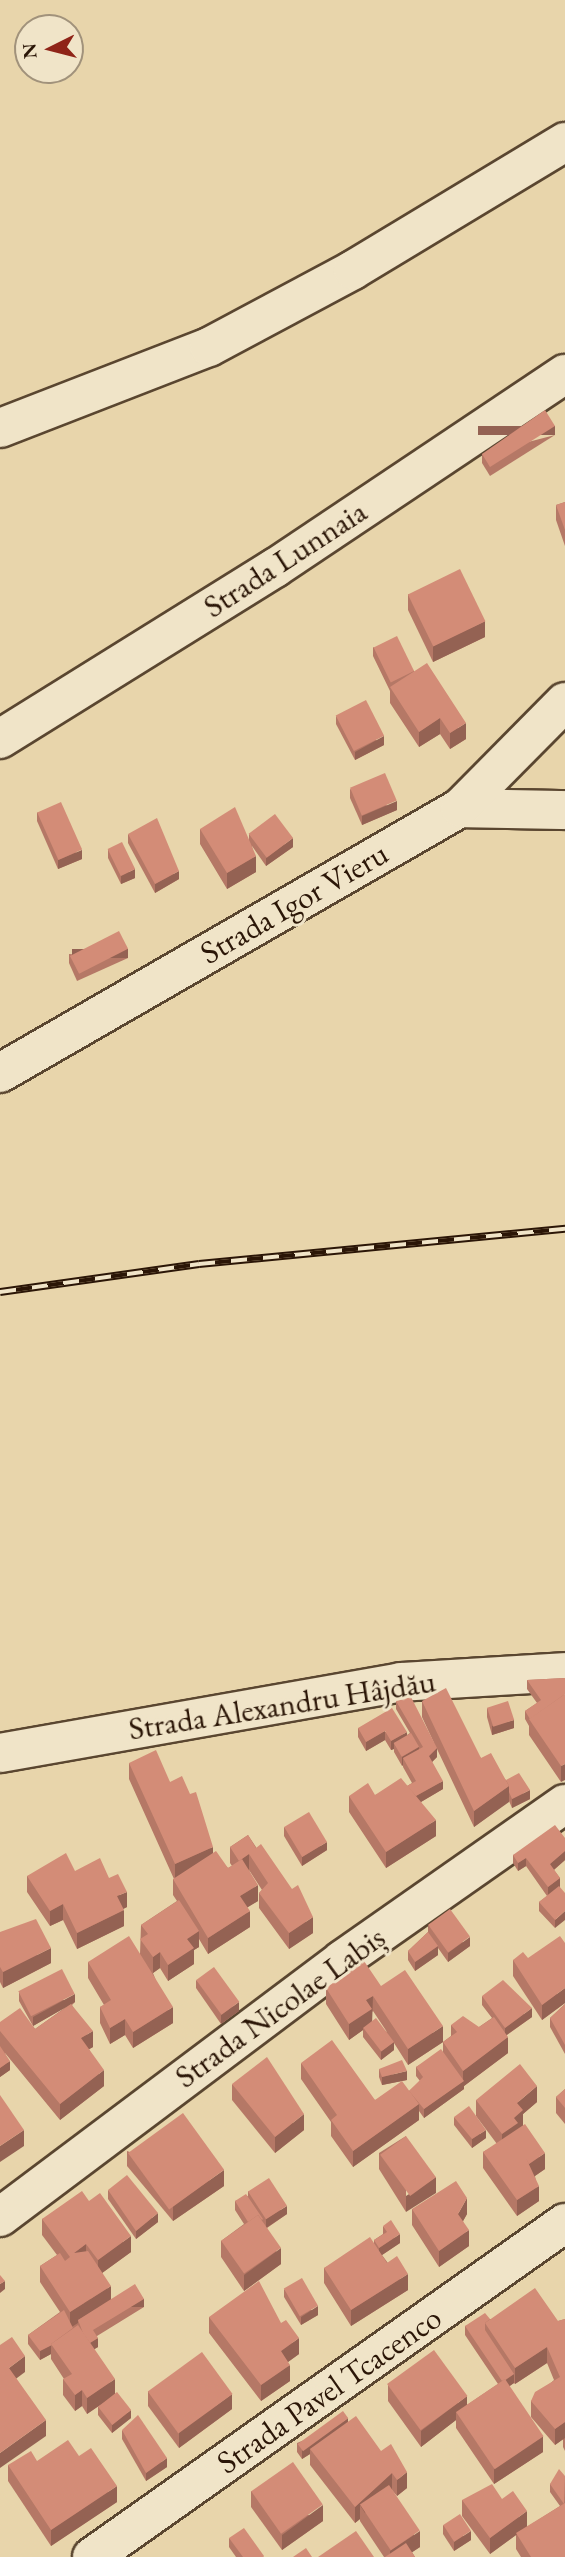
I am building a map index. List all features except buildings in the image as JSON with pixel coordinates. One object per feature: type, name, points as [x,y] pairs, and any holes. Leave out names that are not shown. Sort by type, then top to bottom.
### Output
[{"type":"street","points":[[0,428],[209,346],[353,270],[565,142]]},
{"type":"street","name":"Strada Lunnaia","points":[[0,739],[275,568],[565,373]]},
{"type":"street","name":"Strada Igor Vieru","points":[[0,1073],[460,807],[565,702]]},
{"type":"street","points":[[460,807],[565,810]]},
{"type":"street","name":"Strada Alexandru Hâjdău","points":[[0,1753],[401,1682],[565,1672]]},
{"type":"street","name":"Strada Nicolae Labiș","points":[[0,2217],[342,1959],[565,1804]]},
{"type":"street","name":"Strada Pavel Tcacenco","points":[[92,2557],[565,2223]]},
{"type":"railway","points":[[0,1292],[199,1264],[565,1229]]}]
